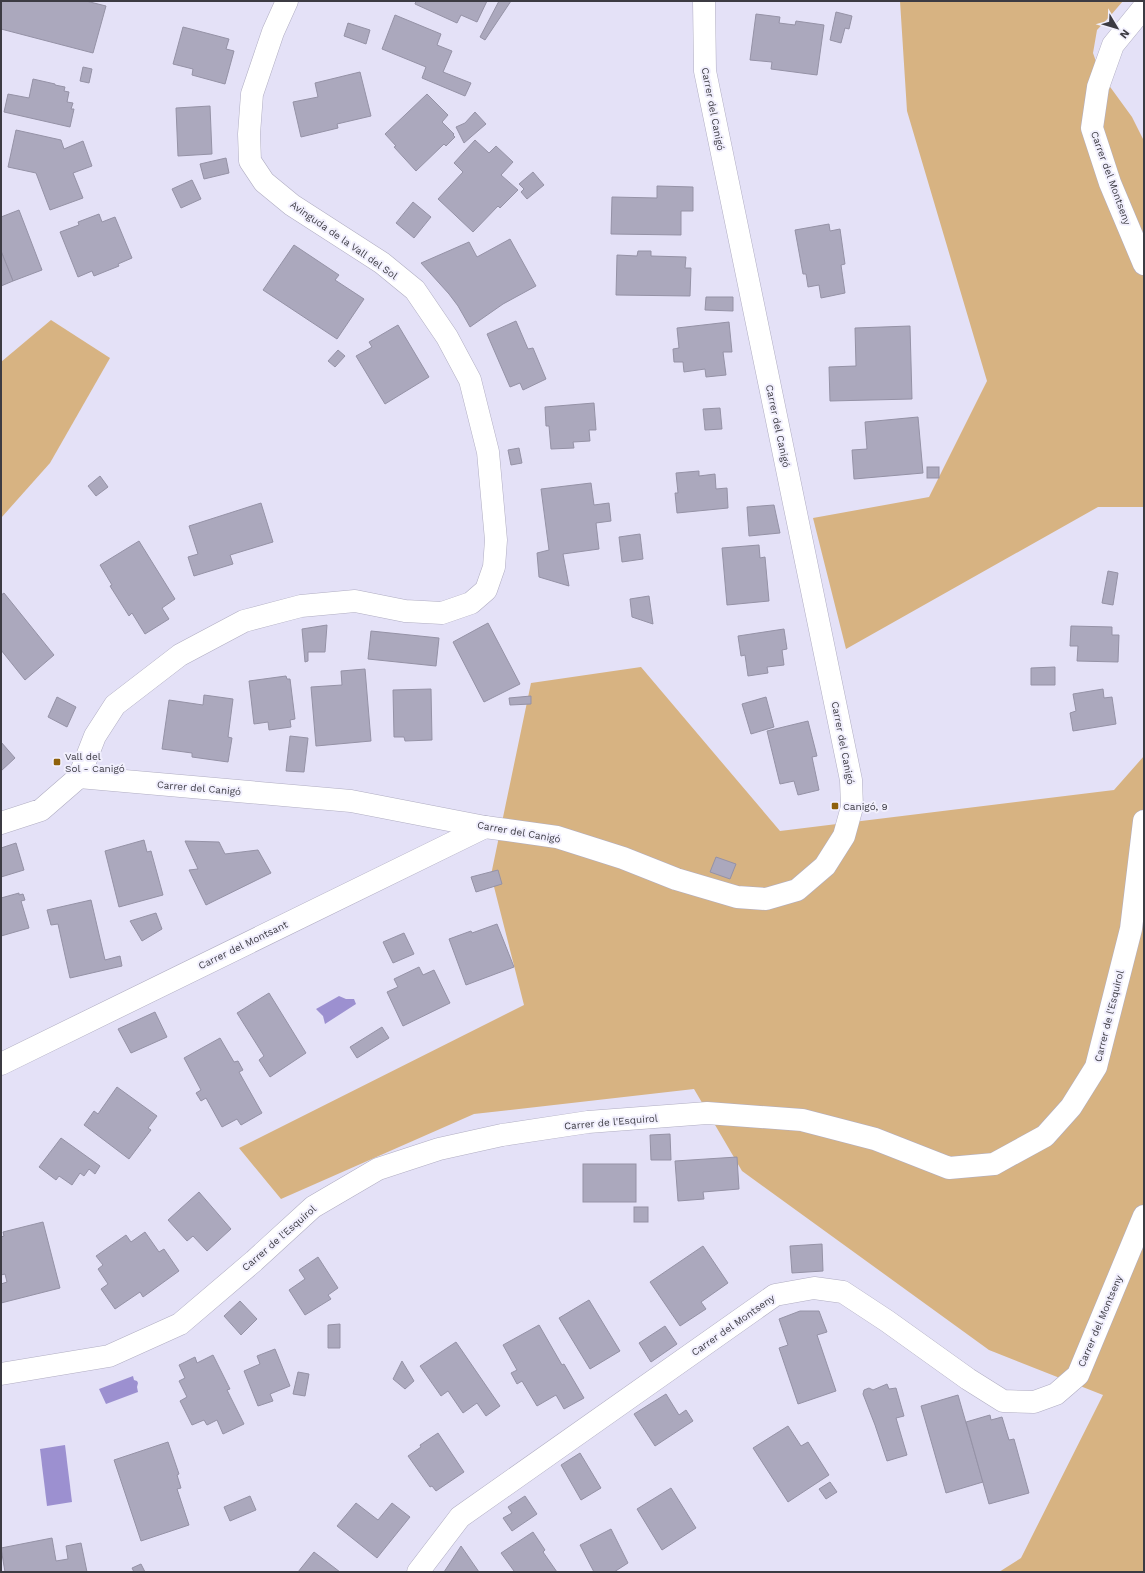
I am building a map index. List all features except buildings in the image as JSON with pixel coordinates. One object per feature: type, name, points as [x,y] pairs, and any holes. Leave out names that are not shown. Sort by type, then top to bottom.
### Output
[{"type":"street","name":"Avinguda de la Vall del Sol","points":[[1,823],[41,810],[79,777],[95,736],[116,705],[180,655],[244,621],[300,606],[355,601],[405,611],[442,613],[471,603],[486,590],[494,567],[496,540],[488,452],[470,380],[447,337],[415,290],[382,263],[292,205],[264,182],[250,161],[249,134],[252,94],[273,32],[287,1]]},
{"type":"street","name":"Carrer del Canigó","points":[[79,777],[351,801],[485,827],[556,838],[623,858],[676,879],[738,897],[766,899],[797,890],[825,866],[844,836],[852,807],[851,780],[705,71],[704,1]]},
{"type":"street","name":"Carrer del Montseny","points":[[1144,7],[1113,45],[1098,87],[1092,128],[1110,183],[1144,264]]},
{"type":"street","points":[[1144,821],[1131,928],[1144,948]]},
{"type":"street","name":"Carrer del Montsant","points":[[1,1064],[485,827]]},
{"type":"street","name":"Carrer de l'Esquirol","points":[[1,1374],[109,1356],[180,1324],[254,1261],[313,1207],[378,1168],[439,1149],[502,1135],[588,1122],[707,1114],[802,1120],[875,1139],[949,1168],[994,1164],[1045,1136],[1071,1107],[1096,1067],[1131,928]]},
{"type":"street","name":"Carrer del Montseny","points":[[418,1572],[460,1517],[775,1295],[814,1288],[842,1292],[887,1321],[968,1379],[1003,1401],[1034,1402],[1056,1394],[1078,1375],[1144,1216]]},
{"type":"shaded area","points":[[900,1],[1123,1],[1097,30],[1093,53],[1100,73],[1132,117],[1144,141],[1144,507],[1098,507],[846,649],[813,518],[929,497],[987,381],[907,111]]},
{"type":"shaded area","points":[[51,320],[110,358],[50,463],[1,518],[1,362]]},
{"type":"shaded area","points":[[641,667],[780,831],[1114,790],[1144,756],[1144,1572],[999,1572],[1021,1558],[1103,1395],[989,1350],[742,1171],[694,1089],[474,1114],[281,1199],[239,1148],[524,1005],[491,875],[531,683]]},
{"type":"shaded area","points":[[339,996],[346,999],[354,999],[356,1004],[325,1024],[323,1016],[316,1009]]},
{"type":"shaded area","points":[[133,1376],[134,1380],[138,1383],[138,1392],[106,1404],[99,1389]]},
{"type":"shaded area","points":[[65,1445],[72,1502],[47,1506],[40,1449]]},
{"type":"place","name":"Vall del Sol - Canigó","points":[[57,762]]},
{"type":"place","name":"Canigó, 9","points":[[835,806]]}]
